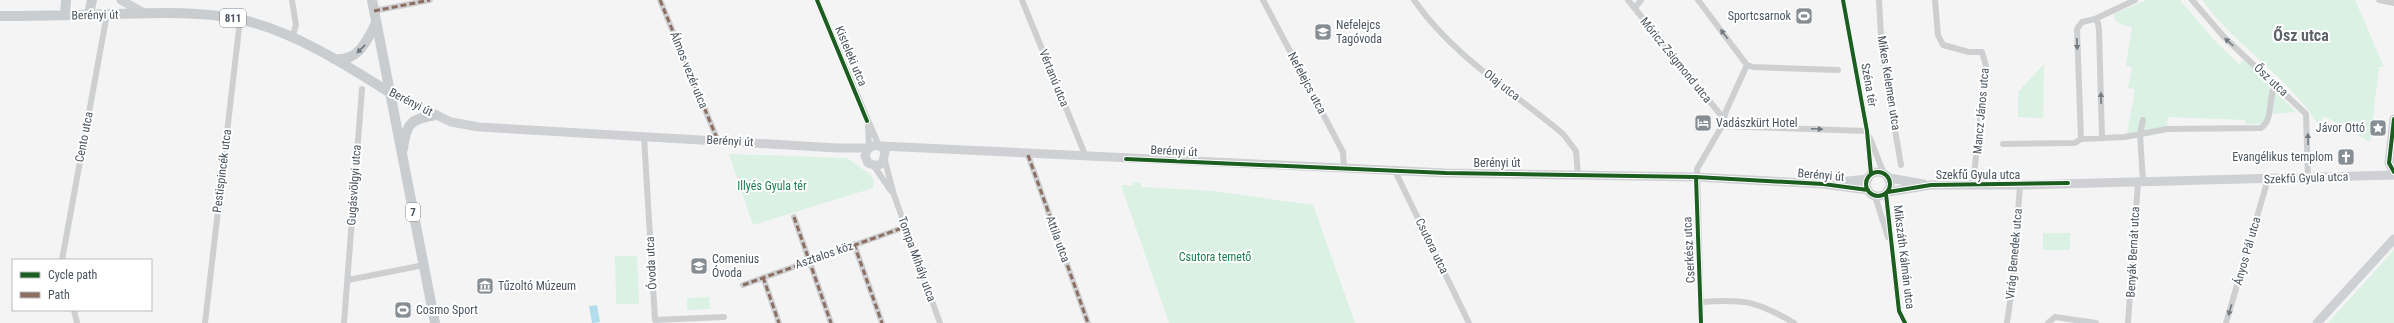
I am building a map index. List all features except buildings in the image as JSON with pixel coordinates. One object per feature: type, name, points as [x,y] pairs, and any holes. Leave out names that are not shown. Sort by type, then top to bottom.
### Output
[{"type":"main road","points":[[65,15],[66,0]]},
{"type":"main road","points":[[89,14],[92,0]]},
{"type":"main road","points":[[121,0],[144,13]]},
{"type":"main road","name":"7","points":[[372,0],[401,159],[435,323]]},
{"type":"main road","name":"Berényi út","points":[[0,16],[144,13],[206,14],[240,20],[292,38],[334,59],[389,92],[451,122],[479,127],[837,148],[880,146],[914,149],[987,150],[1086,157],[1394,169],[1446,173],[1696,177],[1823,184],[1868,190]]},
{"type":"main road","points":[[334,59],[346,58],[358,53],[366,43],[376,23]]},
{"type":"main road","points":[[401,159],[404,137],[409,125],[416,119],[436,115]]},
{"type":"main road","points":[[2394,118],[2389,163],[2394,172]]},
{"type":"main road","points":[[880,146],[885,152],[885,160]]},
{"type":"main road","points":[[868,147],[865,154],[870,163]]},
{"type":"main road","name":"Berényi út","points":[[837,148],[856,155],[870,163],[881,164],[895,154],[914,149]]},
{"type":"main road","name":"Berényi út","points":[[1823,184],[1870,177],[1878,172],[1886,176]]},
{"type":"main road","name":"Szekfű Gyula utca","points":[[1887,193],[1931,185],[2020,185],[2394,175]]},
{"type":"main road","points":[[1870,177],[1868,190],[1875,196],[1887,193],[1890,185],[1886,176]]},
{"type":"main road","name":"Szekfű Gyula utca","points":[[1886,176],[1931,185]]},
{"type":"main road","points":[[2317,323],[2394,239]]},
{"type":"street","points":[[292,0],[296,25],[292,38]]},
{"type":"street","points":[[374,11],[430,0]]},
{"type":"street","name":"Álmos vezér utca","points":[[660,0],[718,140]]},
{"type":"street","name":"Kisteleki utca","points":[[817,0],[867,121],[880,146]]},
{"type":"street","name":"Vértanú utca","points":[[1022,0],[1086,157]]},
{"type":"street","name":"Nefelejcs utca","points":[[1264,0],[1343,152],[1344,168]]},
{"type":"street","name":"Olaj utca","points":[[1414,0],[1433,25],[1453,45],[1563,134],[1576,151],[1578,175]]},
{"type":"street","name":"Móricz Zsigmond utca","points":[[1628,0],[1724,119]]},
{"type":"street","points":[[1635,8],[1641,0]]},
{"type":"street","points":[[1698,0],[1747,65],[1753,67],[1838,70]]},
{"type":"street","name":"Széna tér","points":[[1843,0],[1867,131],[1870,177]]},
{"type":"street","name":"Mikes Kelemen utca","points":[[1879,0],[1882,54],[1901,165]]},
{"type":"street","name":"Mancz János utca","points":[[1934,0],[1938,35],[1943,46],[1969,52],[1982,52],[1986,66],[1973,184]]},
{"type":"street","points":[[2081,139],[2076,32],[2078,26],[2082,22],[2095,19],[2135,0]]},
{"type":"street","name":"Ősz utca","points":[[2192,0],[2218,31],[2306,114],[2308,178]]},
{"type":"street","points":[[2379,0],[2394,3]]},
{"type":"street","name":"Cento utca","points":[[62,259],[106,14]]},
{"type":"street","points":[[2095,19],[2098,23],[2099,30],[2102,137]]},
{"type":"street","name":"Pestispincék utca","points":[[205,323],[240,20]]},
{"type":"street","name":"Móricz Zsigmond utca","points":[[1696,177],[1699,164],[1722,126],[1747,65]]},
{"type":"street","points":[[2003,144],[2075,143],[2081,139],[2125,137],[2167,129],[2261,128],[2266,124],[2271,93],[2275,84]]},
{"type":"street","name":"Gugásvölgyi utca","points":[[344,323],[362,89]]},
{"type":"street","name":"Benyák Bernát utca","points":[[2128,323],[2140,182],[2140,134],[2143,120]]},
{"type":"street","name":"Kisteleki utca","points":[[867,121],[868,147]]},
{"type":"street","points":[[1722,126],[1867,131]]},
{"type":"street","name":"Széna tér","points":[[1867,131],[1886,176]]},
{"type":"street","name":"Óvoda utca","points":[[644,136],[655,320],[724,317]]},
{"type":"street","name":"Attila utca","points":[[1028,154],[1088,323]]},
{"type":"street","name":"Tompa Mihály utca","points":[[885,160],[894,196],[940,323]]},
{"type":"street","name":"Tompa Mihály utca","points":[[870,163],[894,196]]},
{"type":"street","name":"Csutora utca","points":[[1394,169],[1470,323]]},
{"type":"street","name":"Cserkész utca","points":[[1696,177],[1701,323]]},
{"type":"street","name":"Ányos Pál utca","points":[[2226,323],[2268,179]]},
{"type":"street","name":"Virág Benedek utca","points":[[2007,323],[2013,281],[2020,185]]},
{"type":"street","name":"Mikszáth Kálmán utca","points":[[1887,193],[1899,311],[1905,323]]},
{"type":"street","name":"Mikszáth Kálmán utca","points":[[1875,196],[1892,252]]},
{"type":"street","points":[[794,217],[831,323]]},
{"type":"street","name":"Asztalos köz","points":[[743,285],[809,260],[905,227]]},
{"type":"street","points":[[854,244],[882,323]]},
{"type":"street","points":[[348,280],[424,265]]},
{"type":"street","points":[[763,277],[779,323]]},
{"type":"street","points":[[1701,302],[1731,300],[1752,302],[1770,309],[1794,323]]},
{"type":"street","points":[[74,311],[77,323]]},
{"type":"street","points":[[2048,323],[2055,317],[2096,323]]},
{"type":"green space","points":[[2146,0],[2180,0],[2212,38],[2239,64],[2244,59],[2275,84],[2268,117],[2263,124],[2245,124],[2245,120],[2168,117],[2167,126],[2127,134],[2135,89],[2128,88],[2132,67],[2126,66],[2132,27],[2120,24],[2115,20],[2114,14]]},
{"type":"green space","points":[[2202,0],[2355,0],[2384,67],[2379,67],[2370,142],[2324,116],[2319,126],[2307,108],[2293,92],[2230,32]]},
{"type":"green space","points":[[2044,64],[2043,118],[2018,117],[2018,92]]},
{"type":"green space","points":[[2274,90],[2296,112],[2273,114]]},
{"type":"green space","name":"Illyés Gyula tér","points":[[729,154],[847,158],[871,175],[874,183],[873,188],[753,225]]},
{"type":"green space","name":"Csutora temető","points":[[1133,182],[1141,183],[1141,187],[1213,191],[1313,205],[1355,323],[1169,323],[1121,185],[1132,186]]},
{"type":"green space","points":[[2043,233],[2070,233],[2070,250],[2043,250]]},
{"type":"green space","points":[[2394,249],[2394,323],[2328,323],[2393,251]]},
{"type":"green space","points":[[615,256],[637,256],[639,304],[616,304]]},
{"type":"green space","points":[[709,297],[710,309],[687,310],[687,298]]},
{"type":"water","points":[[597,305],[600,322],[592,323],[589,306]]},
{"type":"marked path","points":[[374,11],[430,0]]},
{"type":"marked path","points":[[660,0],[718,141]]},
{"type":"marked path","points":[[1028,155],[1088,323]]},
{"type":"marked path","points":[[794,217],[831,323]]},
{"type":"marked path","points":[[743,285],[905,227]]},
{"type":"marked path","points":[[854,244],[882,323]]},
{"type":"marked path","points":[[763,277],[779,323]]},
{"type":"cycle path","points":[[817,0],[867,121]]},
{"type":"cycle path","points":[[1843,0],[1867,131],[1871,174]]},
{"type":"cycle path","points":[[2394,119],[2389,163],[2394,172]]},
{"type":"cycle path","points":[[1126,159],[1446,173],[1696,177],[1823,184],[1868,190]]},
{"type":"cycle path","points":[[1878,172],[1883,173],[1889,179],[1890,184],[1889,189],[1883,195],[1878,196],[1873,195],[1867,189],[1866,184],[1867,179],[1873,173],[1878,172]]},
{"type":"cycle path","points":[[1696,177],[1701,323]]},
{"type":"cycle path","points":[[1888,192],[1931,185],[2068,183]]},
{"type":"cycle path","points":[[1886,194],[1899,311],[1905,323]]},
{"type":"place","name":"Sportcsarnok","points":[[1804,16]]},
{"type":"place","name":"Nefelejcs Tagóvoda","points":[[1323,32]]},
{"type":"place","name":"Vadászkürt Hotel","points":[[1703,123]]},
{"type":"place","name":"Jávor Ottó","points":[[2378,128]]},
{"type":"place","name":"Evangélikus templom","points":[[2346,157]]},
{"type":"place","name":"Comenius Óvoda","points":[[699,266]]},
{"type":"place","name":"Tűzoltó Múzeum","points":[[485,286]]},
{"type":"place","name":"Cosmo Sport","points":[[403,310]]},
{"type":"district","name":"Ősz utca","points":[[2301,35]]}]
